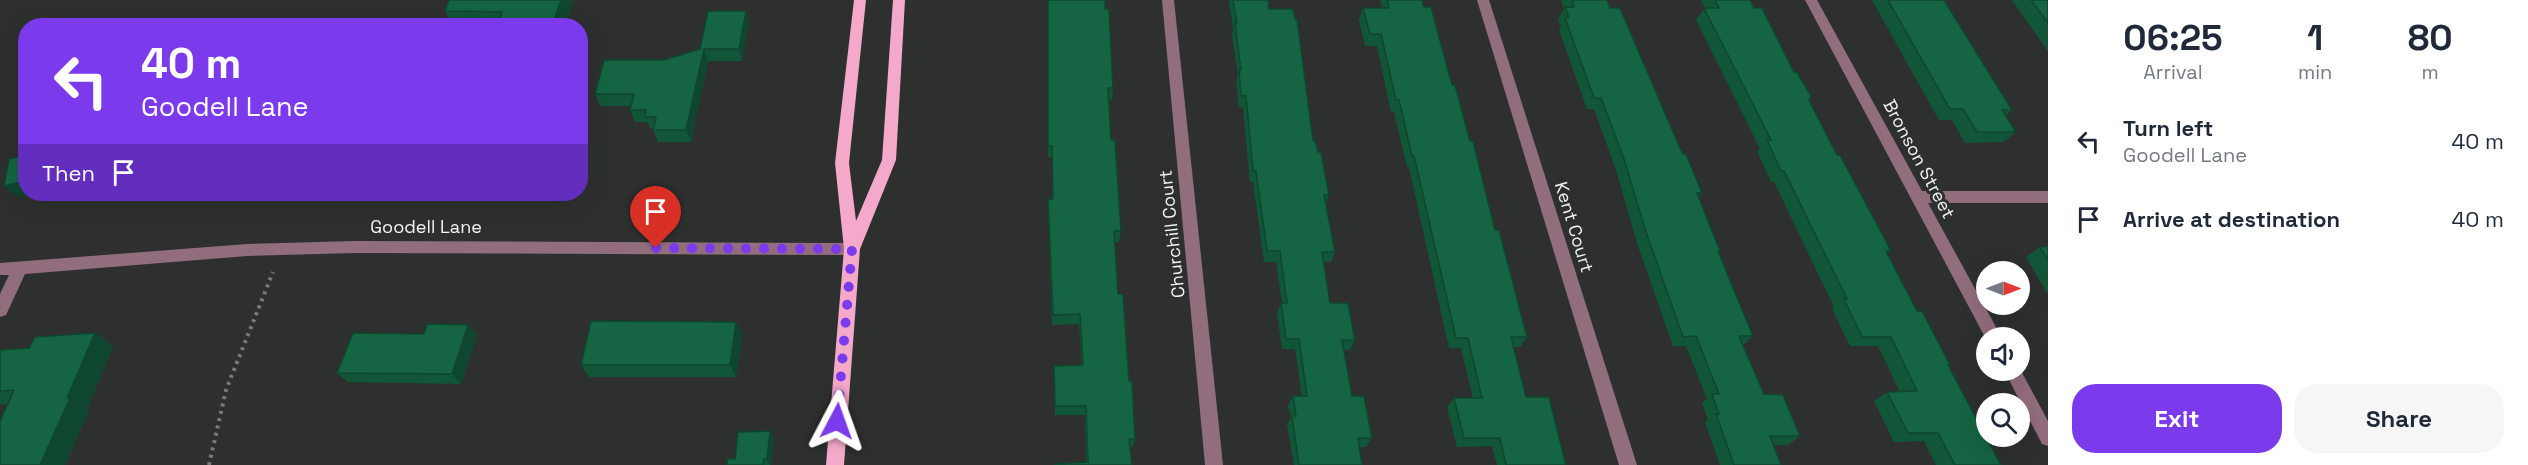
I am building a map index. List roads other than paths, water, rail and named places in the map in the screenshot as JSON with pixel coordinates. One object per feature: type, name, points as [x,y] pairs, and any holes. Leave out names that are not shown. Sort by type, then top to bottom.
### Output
[{"type":"main road","points":[[834,465],[852,249],[842,163],[860,0]]},
{"type":"main road","points":[[852,249],[889,160],[899,0]]},
{"type":"street","name":"Churchill Court","points":[[1168,0],[1214,465]]},
{"type":"street","name":"Kent Court","points":[[1483,0],[1629,465]]},
{"type":"street","name":"Bronson Street","points":[[1810,0],[1988,327]]},
{"type":"street","points":[[1917,197],[2048,197]]},
{"type":"street","name":"Goodell Lane","points":[[0,269],[282,249],[367,247],[852,249]]},
{"type":"street","points":[[0,310],[20,268]]},
{"type":"street","points":[[2018,381],[2048,438]]}]
